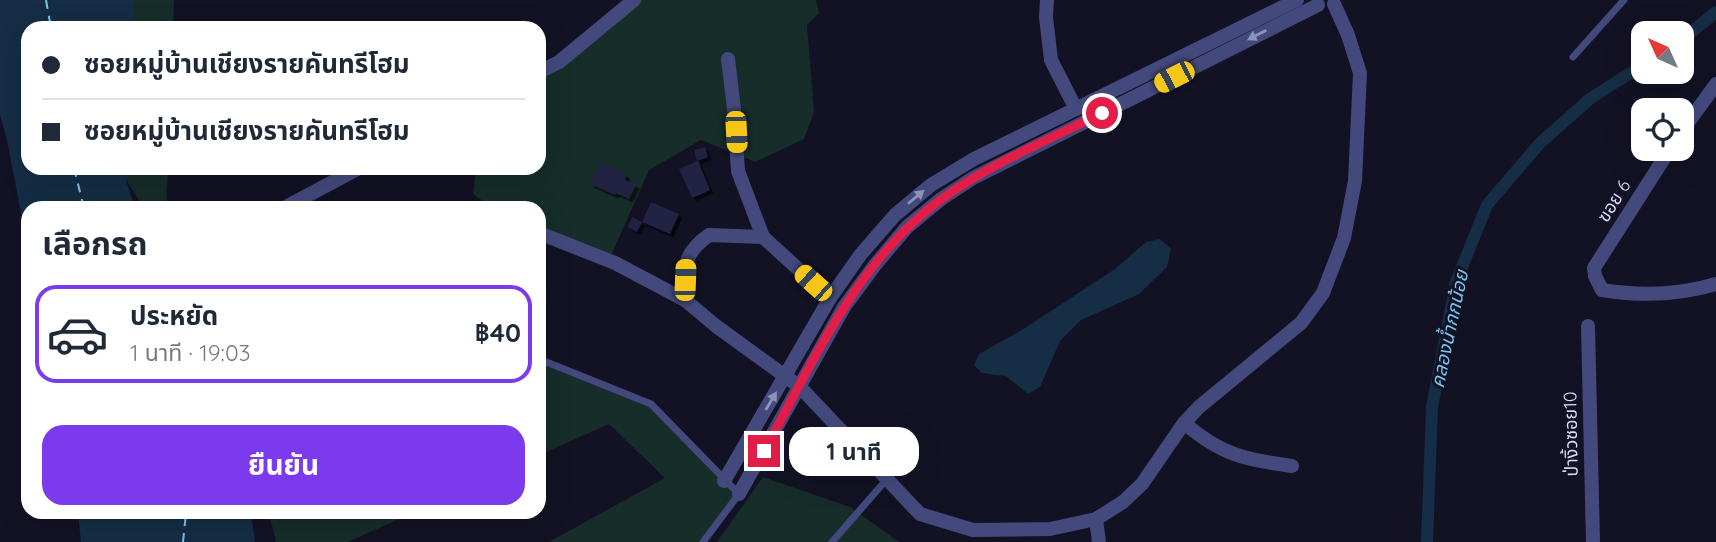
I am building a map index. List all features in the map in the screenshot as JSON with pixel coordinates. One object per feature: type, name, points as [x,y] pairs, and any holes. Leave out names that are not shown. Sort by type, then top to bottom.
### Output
[{"type":"street","points":[[546,68],[559,62],[634,0]]},
{"type":"street","points":[[1047,0],[1046,17],[1051,60],[1076,109]]},
{"type":"street","points":[[739,494],[844,307],[894,240],[907,227],[941,199],[982,174],[1195,59],[1297,0]]},
{"type":"street","points":[[546,236],[615,263],[685,300],[786,377],[800,387],[920,514],[973,530],[1021,536],[1096,519],[1123,502],[1142,484],[1184,423],[1199,407],[1301,323],[1323,293],[1344,239],[1355,181],[1360,73],[1336,2],[1326,7],[1316,2],[1195,59],[1076,109],[974,159],[932,185],[895,215],[861,254],[830,298],[786,377],[724,481]]},
{"type":"street","points":[[728,59],[738,171],[763,237],[830,298]]},
{"type":"street","points":[[1694,114],[1716,84]]},
{"type":"street","name":"ฃอย 6","points":[[1662,161],[1594,268],[1595,276],[1602,290],[1621,293],[1676,292],[1716,284]]},
{"type":"street","points":[[298,201],[346,175]]},
{"type":"street","points":[[685,300],[686,260],[700,242],[709,235],[763,237]]},
{"type":"street","name":"ป่างิ้วซอย10","points":[[1588,326],[1593,542]]},
{"type":"street","points":[[1184,423],[1206,442],[1244,459],[1292,466]]},
{"type":"street","points":[[1096,519],[1099,542]]},
{"type":"lane","points":[[1573,57],[1624,0]]},
{"type":"lane","points":[[974,159],[982,174]]},
{"type":"lane","points":[[895,215],[907,227]]},
{"type":"lane","points":[[830,298],[844,307]]},
{"type":"lane","points":[[546,362],[651,404],[739,494],[703,542]]},
{"type":"lane","points":[[832,542],[888,479]]},
{"type":"green space","points":[[123,0],[174,0],[173,21],[124,21]]},
{"type":"green space","points":[[634,0],[816,0],[819,13],[807,25],[814,112],[804,139],[755,162],[701,140],[649,170],[609,260],[546,236],[546,201],[483,201],[473,194],[475,175],[546,175],[546,67]]},
{"type":"green space","points":[[126,175],[168,175],[166,201],[140,201],[126,180]]},
{"type":"green space","points":[[546,362],[651,404],[739,494],[703,542],[549,542],[665,478],[609,424],[546,452]]},
{"type":"green space","points":[[763,477],[850,507],[899,542],[717,542]]},
{"type":"green space","points":[[270,519],[399,519],[348,542],[276,542]]},
{"type":"water","points":[[0,0],[133,0],[133,21],[21,21],[21,175],[126,175],[133,201],[21,201],[21,213],[0,115]]},
{"type":"water","points":[[1160,239],[1171,249],[1167,267],[1139,294],[1081,320],[1060,341],[1040,387],[1028,394],[1006,376],[982,373],[974,365],[979,354],[1022,330],[1115,269],[1146,242]]},
{"type":"water","points":[[79,519],[252,519],[255,542],[81,542]]},
{"type":"building","points":[[705,147],[708,157],[697,161],[694,150]]},
{"type":"building","points":[[698,161],[710,190],[692,198],[679,169]]},
{"type":"building","points":[[601,163],[627,175],[625,180],[636,185],[629,199],[590,184]]},
{"type":"building","points":[[651,202],[679,214],[670,234],[642,222]]},
{"type":"building","points":[[632,217],[642,222],[637,232],[628,227]]},
{"type":"waterway","name":"คลองน้ำกกน้อย","points":[[1694,30],[1716,12]]},
{"type":"waterway","name":"คลองน้ำกกน้อย","points":[[1427,542],[1432,407],[1456,282],[1487,205],[1540,143],[1591,98],[1631,73]]},
{"type":"ferry route","points":[[46,0],[50,21]]},
{"type":"ferry route","points":[[76,175],[82,201]]},
{"type":"ferry route","points":[[183,542],[185,519]]},
{"type":"route","points":[[764,451],[844,307],[894,240],[907,227],[941,199],[973,178],[1102,113]]}]
